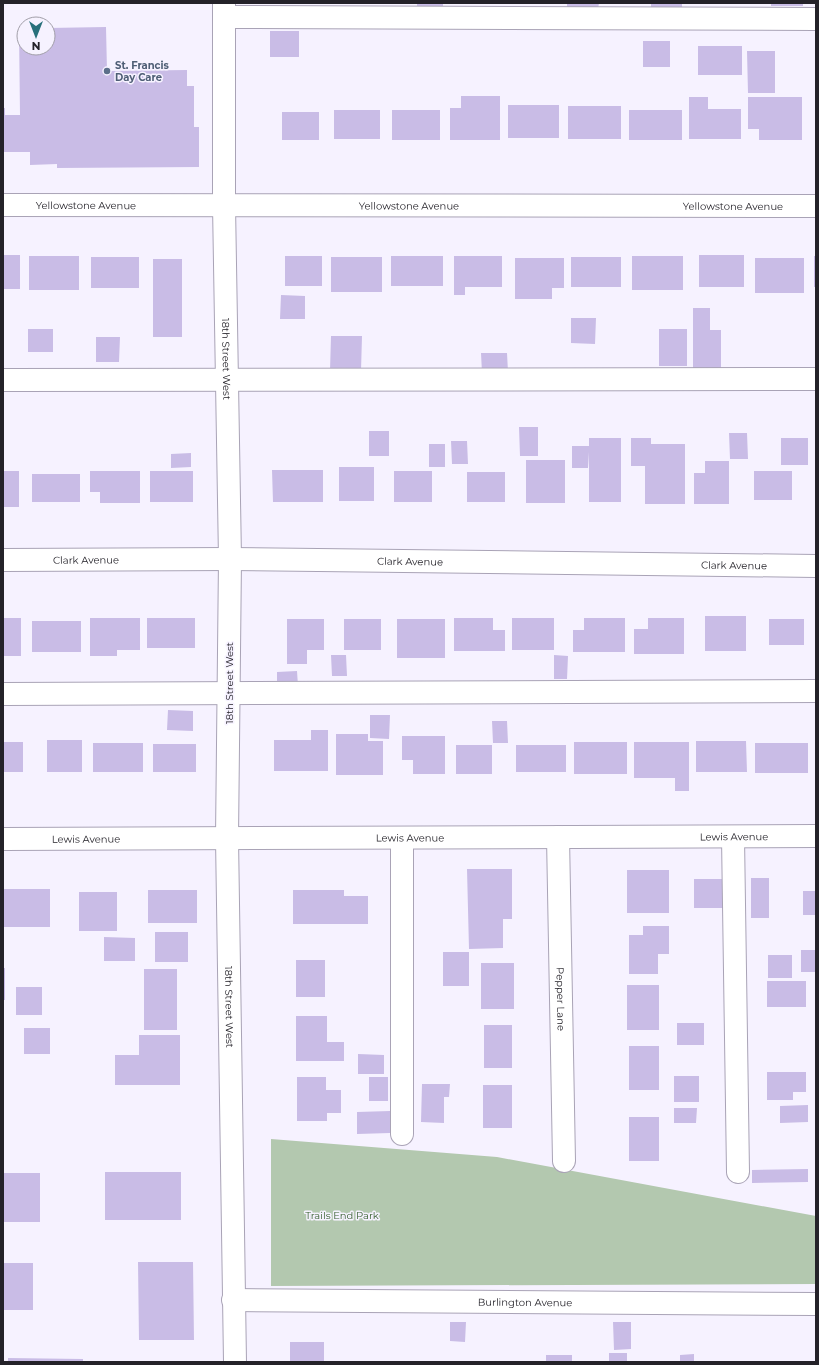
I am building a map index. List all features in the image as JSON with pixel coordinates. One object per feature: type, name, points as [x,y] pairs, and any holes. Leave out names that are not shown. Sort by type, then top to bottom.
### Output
[{"type":"street","points":[[224,10],[816,20]]},
{"type":"street","name":"18th Street West","points":[[224,10],[224,206],[230,559],[227,838],[235,1362]]},
{"type":"street","name":"Yellowstone Avenue","points":[[3,205],[816,206]]},
{"type":"street","points":[[3,380],[816,380]]},
{"type":"street","name":"Clark Avenue","points":[[3,560],[230,559],[816,566]]},
{"type":"street","points":[[3,694],[816,691]]},
{"type":"street","name":"Lewis Avenue","points":[[3,839],[816,836]]},
{"type":"street","name":"Pepper Lane","points":[[558,837],[564,1162]]},
{"type":"street","points":[[733,837],[738,1172]]},
{"type":"street","points":[[402,838],[402,1134]]},
{"type":"street","name":"Burlington Avenue","points":[[233,1300],[816,1304]]},
{"type":"green space","name":"Trails End Park","points":[[271,1139],[497,1157],[816,1216],[816,1284],[271,1286]]},
{"type":"building","points":[[417,3],[443,3],[443,8],[417,9]]},
{"type":"building","points":[[567,3],[599,3],[598,9],[567,9]]},
{"type":"building","points":[[651,3],[682,3],[682,8],[651,8]]},
{"type":"building","points":[[771,3],[803,3],[803,6],[771,6]]},
{"type":"building","points":[[106,27],[107,71],[187,70],[187,86],[194,86],[194,127],[199,127],[199,167],[57,168],[57,164],[30,165],[30,152],[3,152],[3,108],[5,108],[5,115],[20,115],[19,56],[56,56],[56,28]]},
{"type":"building","points":[[270,31],[299,31],[299,57],[270,57]]},
{"type":"building","points":[[643,41],[670,41],[670,67],[643,67]]},
{"type":"building","points":[[698,46],[742,46],[742,75],[698,75]]},
{"type":"building","points":[[747,51],[775,51],[775,93],[748,93]]},
{"type":"building","points":[[461,96],[500,96],[500,140],[450,140],[450,108],[461,108]]},
{"type":"building","points":[[689,97],[708,97],[708,109],[741,109],[741,139],[689,139]]},
{"type":"building","points":[[748,97],[802,97],[802,140],[759,140],[759,129],[748,129]]},
{"type":"building","points":[[508,105],[559,105],[559,138],[508,138]]},
{"type":"building","points":[[568,106],[621,106],[621,139],[568,139]]},
{"type":"building","points":[[334,110],[380,110],[380,139],[334,139]]},
{"type":"building","points":[[392,110],[440,110],[440,140],[392,140]]},
{"type":"building","points":[[629,110],[682,110],[682,140],[629,140]]},
{"type":"building","points":[[282,112],[319,112],[319,140],[282,140]]},
{"type":"building","points":[[3,255],[20,255],[20,289],[3,289]]},
{"type":"building","points":[[699,255],[744,255],[744,287],[699,287]]},
{"type":"building","points":[[29,256],[79,256],[79,290],[29,290]]},
{"type":"building","points":[[285,256],[322,256],[322,286],[285,286]]},
{"type":"building","points":[[391,256],[443,256],[443,286],[391,286]]},
{"type":"building","points":[[454,256],[502,256],[502,287],[465,287],[465,295],[454,295]]},
{"type":"building","points":[[632,256],[683,256],[683,290],[632,290]]},
{"type":"building","points":[[814,256],[816,256],[816,287],[814,287]]},
{"type":"building","points":[[91,257],[139,257],[139,288],[91,288]]},
{"type":"building","points":[[331,257],[382,257],[382,292],[331,292]]},
{"type":"building","points":[[571,257],[621,257],[621,287],[571,287]]},
{"type":"building","points":[[515,258],[564,258],[564,288],[552,288],[552,299],[515,299]]},
{"type":"building","points":[[755,258],[804,258],[804,293],[755,293]]},
{"type":"building","points":[[153,259],[182,259],[182,337],[153,337]]},
{"type":"building","points":[[281,295],[305,296],[305,319],[280,319]]},
{"type":"building","points":[[693,308],[710,308],[710,330],[721,330],[721,371],[693,371]]},
{"type":"building","points":[[571,318],[596,318],[595,344],[571,343]]},
{"type":"building","points":[[28,329],[53,329],[53,352],[28,352]]},
{"type":"building","points":[[659,329],[687,329],[687,366],[659,366]]},
{"type":"building","points":[[331,336],[362,336],[361,371],[330,371]]},
{"type":"building","points":[[96,337],[120,337],[119,362],[96,362]]},
{"type":"building","points":[[481,353],[507,353],[508,372],[482,373]]},
{"type":"building","points":[[519,427],[538,427],[538,456],[520,456]]},
{"type":"building","points":[[369,431],[389,431],[389,456],[369,456]]},
{"type":"building","points":[[729,433],[747,433],[748,459],[730,459]]},
{"type":"building","points":[[589,438],[621,438],[621,502],[589,502],[589,452],[588,468],[572,468],[572,446],[589,446]]},
{"type":"building","points":[[631,438],[651,438],[651,444],[685,444],[685,504],[645,504],[645,466],[631,466]]},
{"type":"building","points":[[781,438],[808,438],[808,465],[781,465]]},
{"type":"building","points":[[451,441],[467,441],[468,464],[452,464]]},
{"type":"building","points":[[429,444],[445,444],[445,467],[429,467]]},
{"type":"building","points":[[191,453],[191,467],[171,468],[171,454]]},
{"type":"building","points":[[526,460],[565,460],[565,503],[526,503]]},
{"type":"building","points":[[705,461],[729,461],[729,504],[694,504],[694,473],[705,473]]},
{"type":"building","points":[[339,467],[374,467],[374,501],[339,501]]},
{"type":"building","points":[[272,470],[323,470],[323,502],[273,502]]},
{"type":"building","points":[[3,471],[19,471],[19,507],[3,507]]},
{"type":"building","points":[[90,471],[140,471],[140,503],[100,503],[100,492],[90,492]]},
{"type":"building","points":[[150,471],[193,471],[193,502],[150,502]]},
{"type":"building","points":[[394,471],[432,471],[432,502],[394,502]]},
{"type":"building","points":[[754,471],[792,471],[792,500],[754,500]]},
{"type":"building","points":[[816,471],[816,502],[815,502]]},
{"type":"building","points":[[467,472],[505,472],[505,502],[467,502]]},
{"type":"building","points":[[32,474],[80,474],[80,502],[32,502]]},
{"type":"building","points":[[705,616],[746,616],[746,651],[705,651]]},
{"type":"building","points":[[3,618],[21,618],[21,656],[3,656]]},
{"type":"building","points":[[90,618],[140,618],[140,650],[117,650],[117,656],[90,656]]},
{"type":"building","points":[[147,618],[195,618],[195,648],[147,648]]},
{"type":"building","points":[[454,618],[493,618],[493,630],[505,630],[505,651],[454,651]]},
{"type":"building","points":[[512,618],[554,618],[554,650],[512,650]]},
{"type":"building","points":[[584,618],[625,618],[625,652],[573,652],[573,630],[584,630]]},
{"type":"building","points":[[648,618],[684,618],[684,654],[634,654],[634,629],[648,629]]},
{"type":"building","points":[[287,619],[324,619],[324,650],[307,650],[307,664],[287,664]]},
{"type":"building","points":[[344,619],[381,619],[381,650],[344,650]]},
{"type":"building","points":[[397,619],[445,619],[445,658],[397,658]]},
{"type":"building","points":[[769,619],[804,619],[804,645],[769,645]]},
{"type":"building","points":[[32,621],[81,621],[81,652],[32,652]]},
{"type":"building","points":[[331,655],[346,655],[347,676],[332,676]]},
{"type":"building","points":[[554,655],[568,656],[567,679],[554,679]]},
{"type":"building","points":[[297,671],[298,686],[277,687],[277,672]]},
{"type":"building","points":[[168,710],[193,711],[193,731],[167,730]]},
{"type":"building","points":[[370,715],[390,715],[389,739],[370,738]]},
{"type":"building","points":[[492,721],[507,721],[508,743],[493,743]]},
{"type":"building","points":[[311,730],[328,730],[328,771],[274,771],[274,740],[311,740]]},
{"type":"building","points":[[336,734],[368,734],[368,741],[383,741],[383,775],[336,775]]},
{"type":"building","points":[[402,736],[445,736],[445,774],[413,774],[413,760],[402,760]]},
{"type":"building","points":[[47,740],[82,740],[82,772],[47,772]]},
{"type":"building","points":[[696,741],[746,741],[747,772],[696,772]]},
{"type":"building","points":[[3,742],[23,742],[23,772],[3,772]]},
{"type":"building","points":[[574,742],[627,742],[627,774],[574,774]]},
{"type":"building","points":[[634,742],[689,742],[689,791],[675,791],[675,778],[634,778]]},
{"type":"building","points":[[93,743],[143,743],[143,772],[93,772]]},
{"type":"building","points":[[755,743],[808,743],[808,773],[755,773]]},
{"type":"building","points":[[153,744],[196,744],[196,772],[153,772]]},
{"type":"building","points":[[456,745],[492,745],[492,774],[456,774]]},
{"type":"building","points":[[516,745],[566,745],[566,772],[516,772]]},
{"type":"building","points":[[467,869],[512,869],[512,919],[503,919],[503,948],[469,949]]},
{"type":"building","points":[[627,870],[669,870],[669,913],[627,913]]},
{"type":"building","points":[[751,878],[769,878],[769,918],[751,918]]},
{"type":"building","points":[[694,879],[726,879],[726,908],[694,908]]},
{"type":"building","points":[[3,889],[50,889],[50,927],[3,927]]},
{"type":"building","points":[[148,890],[197,890],[197,923],[148,923]]},
{"type":"building","points":[[293,890],[344,890],[344,896],[368,896],[368,924],[293,924]]},
{"type":"building","points":[[803,891],[816,891],[816,915],[803,915]]},
{"type":"building","points":[[79,892],[117,892],[117,931],[79,931]]},
{"type":"building","points":[[643,926],[669,926],[669,954],[658,954],[658,974],[629,974],[629,935],[643,935]]},
{"type":"building","points":[[155,932],[188,932],[188,962],[155,962]]},
{"type":"building","points":[[104,937],[135,938],[135,961],[104,961]]},
{"type":"building","points":[[801,950],[816,950],[816,972],[801,972]]},
{"type":"building","points":[[443,952],[469,952],[469,986],[443,986]]},
{"type":"building","points":[[768,955],[792,955],[792,978],[768,978]]},
{"type":"building","points":[[296,960],[325,960],[325,997],[296,997]]},
{"type":"building","points":[[481,963],[514,963],[514,1009],[481,1009]]},
{"type":"building","points":[[3,968],[5,968],[5,1000],[3,1000]]},
{"type":"building","points":[[144,969],[177,969],[177,1030],[144,1030]]},
{"type":"building","points":[[767,981],[806,981],[806,1007],[767,1007]]},
{"type":"building","points":[[627,985],[659,985],[659,1030],[627,1030]]},
{"type":"building","points":[[16,987],[42,987],[42,1015],[16,1015]]},
{"type":"building","points":[[296,1016],[327,1016],[327,1042],[344,1042],[344,1061],[296,1061]]},
{"type":"building","points":[[677,1023],[704,1023],[704,1045],[677,1045]]},
{"type":"building","points":[[484,1025],[512,1025],[512,1068],[484,1068]]},
{"type":"building","points":[[24,1028],[50,1028],[50,1054],[24,1054]]},
{"type":"building","points":[[139,1035],[180,1035],[180,1085],[115,1085],[115,1055],[139,1055]]},
{"type":"building","points":[[629,1046],[659,1046],[659,1090],[629,1090]]},
{"type":"building","points":[[358,1054],[384,1055],[384,1074],[358,1074]]},
{"type":"building","points":[[767,1072],[806,1072],[806,1092],[793,1092],[793,1100],[767,1100]]},
{"type":"building","points":[[674,1076],[699,1076],[699,1102],[674,1102]]},
{"type":"building","points":[[297,1077],[326,1077],[326,1090],[341,1090],[341,1113],[327,1113],[327,1121],[297,1121]]},
{"type":"building","points":[[369,1077],[388,1077],[388,1101],[369,1101]]},
{"type":"building","points":[[422,1084],[450,1084],[449,1097],[444,1097],[444,1123],[421,1122]]},
{"type":"building","points":[[483,1085],[512,1085],[512,1128],[483,1128]]},
{"type":"building","points":[[808,1105],[808,1122],[780,1123],[780,1106]]},
{"type":"building","points":[[674,1108],[697,1108],[696,1123],[674,1123]]},
{"type":"building","points":[[390,1111],[390,1133],[357,1134],[357,1112]]},
{"type":"building","points":[[629,1117],[659,1117],[659,1161],[629,1161]]},
{"type":"building","points":[[808,1169],[808,1182],[752,1183],[752,1170]]},
{"type":"building","points":[[105,1172],[181,1172],[181,1220],[105,1220]]},
{"type":"building","points":[[3,1173],[40,1173],[40,1222],[3,1222]]},
{"type":"building","points":[[138,1262],[193,1262],[194,1340],[139,1340]]},
{"type":"building","points":[[3,1263],[33,1263],[33,1310],[3,1310]]},
{"type":"building","points":[[450,1322],[466,1322],[465,1342],[450,1341]]},
{"type":"building","points":[[613,1322],[631,1322],[631,1349],[614,1350]]},
{"type":"building","points":[[290,1342],[324,1342],[324,1362],[290,1362]]},
{"type":"building","points":[[609,1353],[627,1353],[627,1362],[609,1362]]},
{"type":"building","points":[[694,1354],[694,1362],[680,1362],[680,1355]]},
{"type":"building","points":[[546,1355],[572,1355],[572,1362],[546,1362]]},
{"type":"building","points":[[8,1358],[83,1359],[83,1362],[8,1362]]},
{"type":"place","name":"St. Francis Day Care","points":[[107,71]]}]
